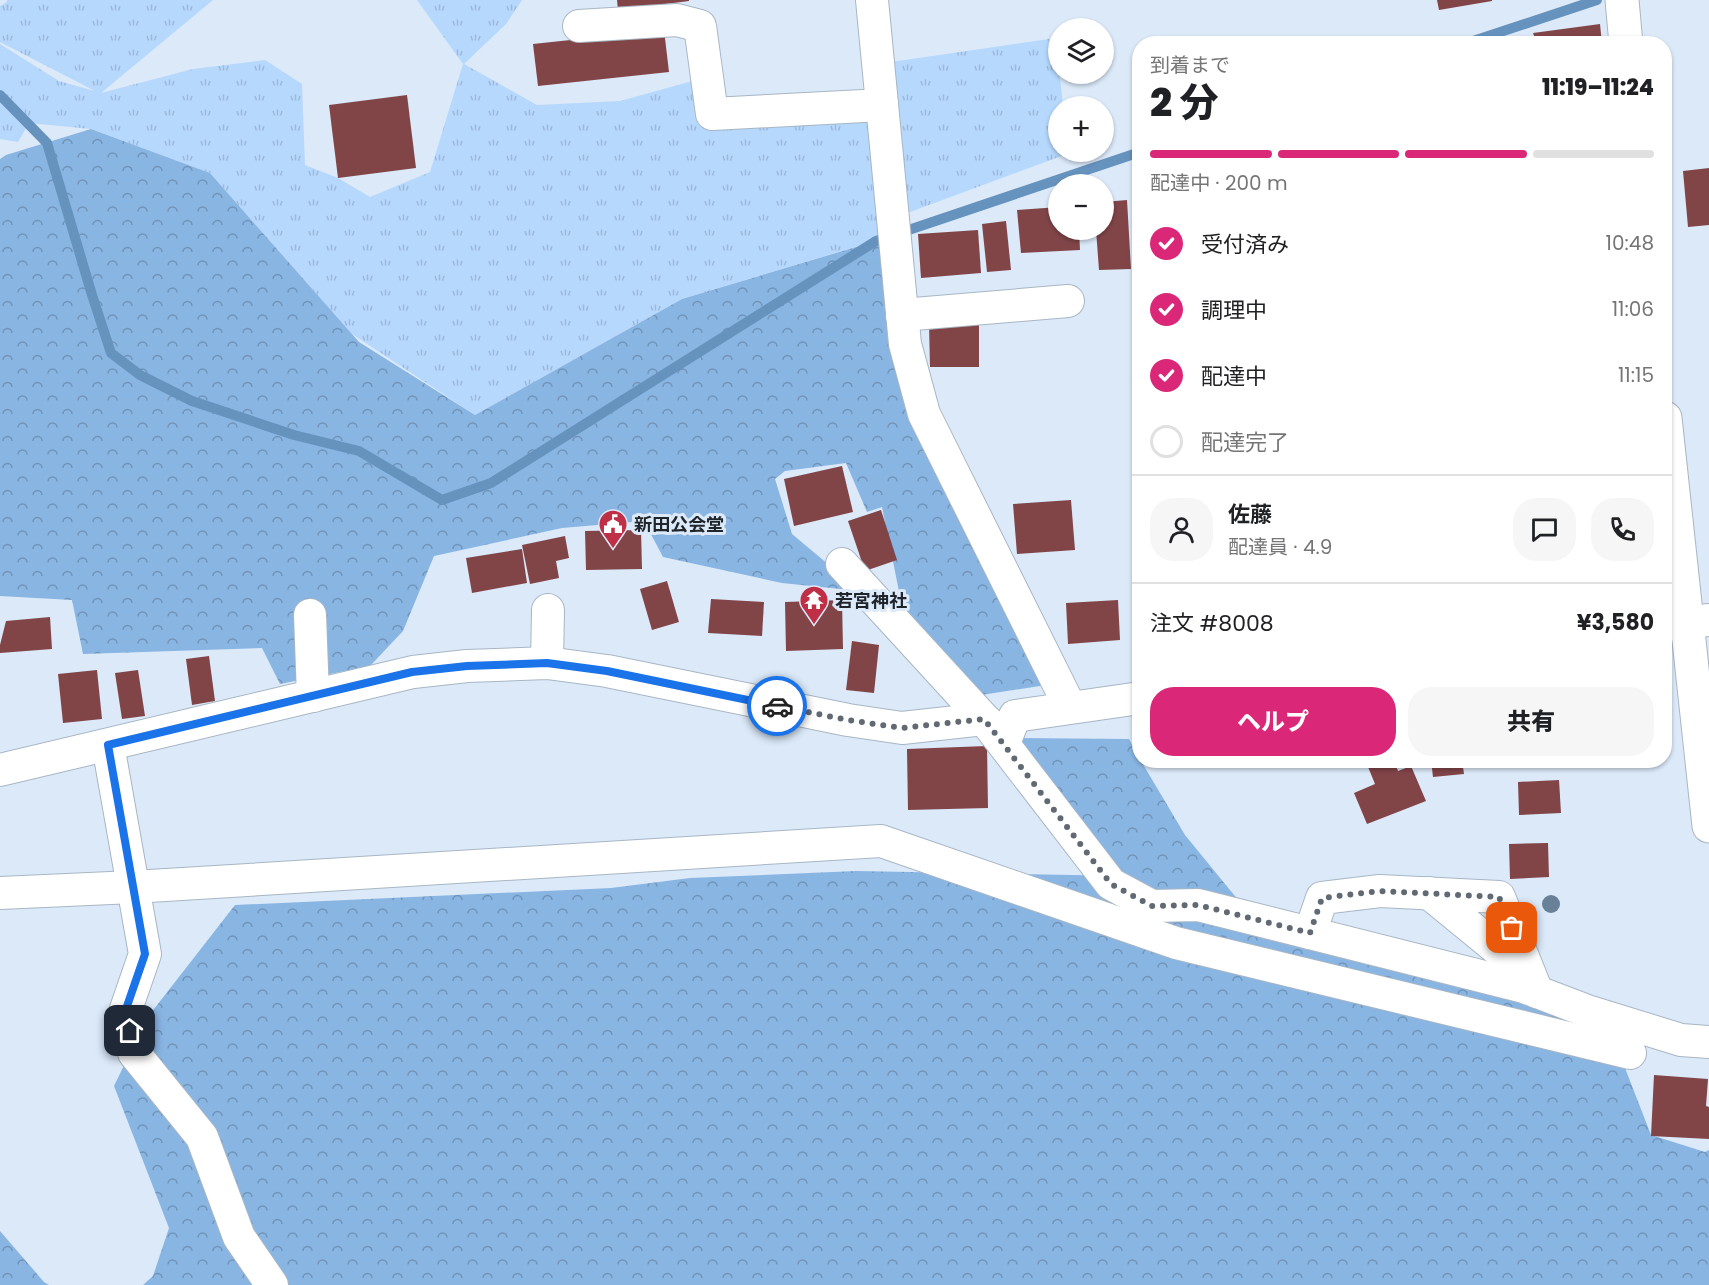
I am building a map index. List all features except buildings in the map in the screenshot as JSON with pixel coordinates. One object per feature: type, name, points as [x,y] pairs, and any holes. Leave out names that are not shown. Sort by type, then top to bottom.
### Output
[{"type":"main road","points":[[1672,483],[1709,826]]},
{"type":"street","points":[[872,0],[905,344],[924,414],[1070,707]]},
{"type":"street","points":[[579,26],[677,20],[700,26],[712,114],[882,105]]},
{"type":"street","points":[[902,315],[1068,301]]},
{"type":"street","points":[[842,564],[984,719],[1111,884],[1152,906],[1198,905],[1524,987],[1534,984]]},
{"type":"street","points":[[547,663],[548,610]]},
{"type":"street","points":[[310,615],[313,696]]},
{"type":"street","points":[[0,770],[412,672],[467,666],[547,663],[607,671],[848,720],[902,728],[984,719],[1006,738],[1015,716],[1132,699]]},
{"type":"street","points":[[108,745],[145,954],[126,1009],[134,1053],[202,1137],[239,1237],[272,1285]]},
{"type":"street","points":[[0,893],[133,887],[881,841],[1176,943],[1630,1053]]},
{"type":"street","points":[[1310,933],[1322,898],[1380,891],[1499,897],[1534,984]]},
{"type":"street","points":[[1429,893],[1534,984],[1587,1011],[1681,1040],[1709,1042]]},
{"type":"green space","points":[[7,0],[213,0],[101,93],[193,69],[265,60],[302,84],[305,165],[338,178],[370,197],[430,172],[463,64],[417,0],[522,0],[506,24],[464,64],[537,105],[620,101],[707,77],[711,114],[877,105],[898,234],[682,299],[475,415],[352,334],[210,173],[91,129],[29,123],[18,142],[0,139],[0,44],[59,81],[95,91],[0,42],[0,6]]},
{"type":"green space","points":[[1048,39],[1048,84],[1061,84],[1062,96],[1048,96],[1048,161],[902,215],[891,62]]},
{"type":"green space","points":[[91,129],[210,173],[359,342],[475,415],[682,299],[876,241],[894,232],[905,344],[1046,685],[975,696],[905,621],[882,507],[867,512],[846,463],[785,471],[775,479],[792,534],[860,591],[782,583],[663,557],[644,521],[562,528],[434,556],[403,631],[370,666],[280,684],[262,648],[83,654],[72,600],[0,596],[0,159],[6,155]]},
{"type":"green space","points":[[1006,738],[1129,739],[1132,745],[1132,768],[1145,768],[1185,835],[1243,906],[1560,1011],[1618,1050],[1651,1135],[1705,1152],[1709,1150],[1709,1285],[143,1285],[153,1276],[169,1228],[114,1086],[147,1018],[235,905],[611,888],[690,878],[856,871],[1128,876],[1121,872]]},
{"type":"green space","points":[[0,1231],[44,1282],[49,1285],[0,1285]]},
{"type":"waterway","points":[[1488,36],[1597,0]]},
{"type":"waterway","points":[[0,95],[47,143],[111,353],[140,375],[192,401],[294,435],[359,451],[442,500],[491,483],[876,241],[1132,155]]},
{"type":"way so far","points":[[777,706],[902,728],[984,719],[1111,884],[1152,906],[1198,905],[1310,933],[1322,898],[1380,891],[1499,897],[1512,928]]},
{"type":"place","name":"新田公会堂","points":[[613,550]]},
{"type":"place","name":"若宮神社","points":[[814,626]]},
{"type":"route","points":[[130,1031],[126,1009],[145,954],[108,745],[412,672],[467,666],[547,663],[607,671],[777,706]]}]
